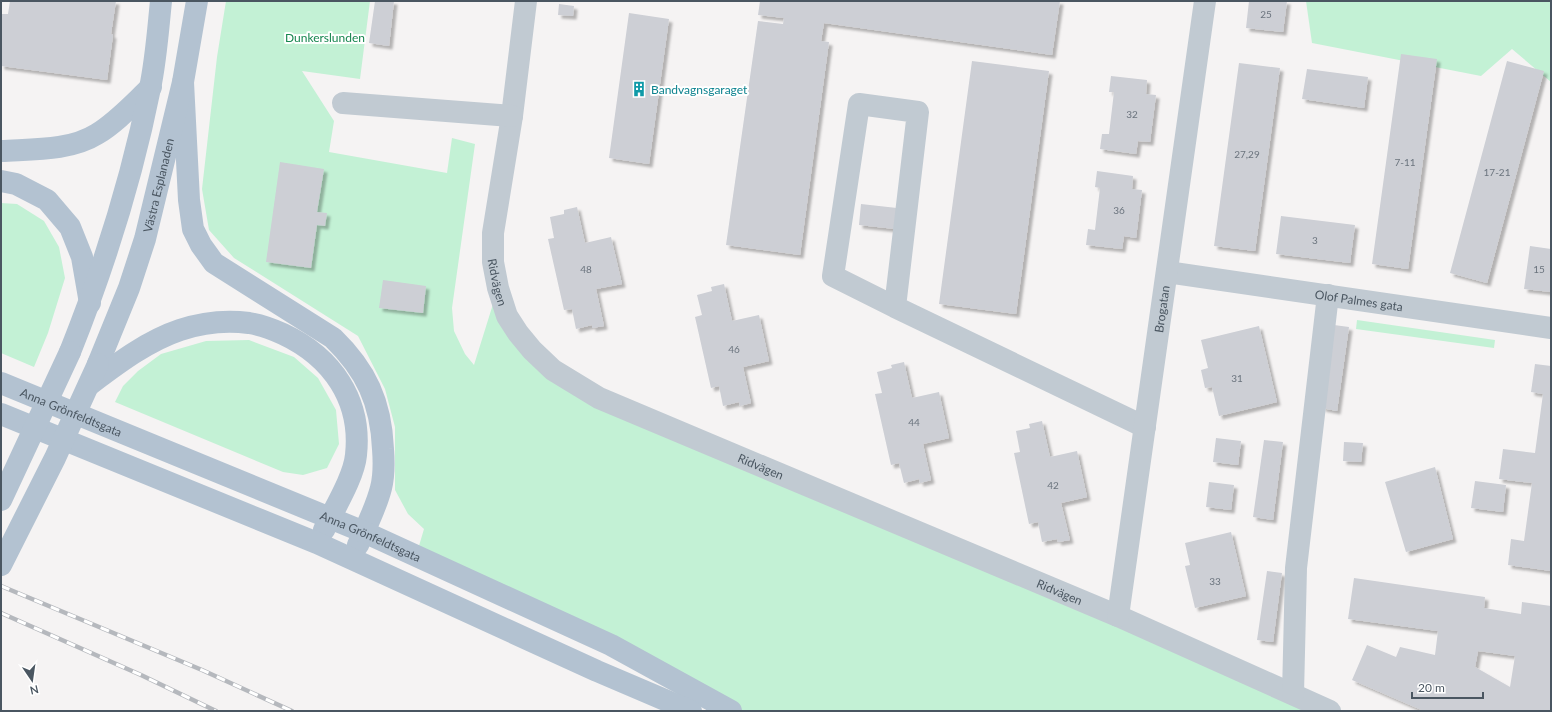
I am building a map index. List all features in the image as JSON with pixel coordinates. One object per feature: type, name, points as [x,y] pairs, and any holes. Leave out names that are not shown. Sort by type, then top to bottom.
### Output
[{"type":"main road","points":[[1,500],[70,352],[100,276],[129,178],[151,88],[161,1]]},
{"type":"main road","name":"Västra Esplanaden","points":[[1,565],[90,385],[103,367],[145,239],[183,82],[197,1]]},
{"type":"main road","points":[[183,82],[189,200],[193,229],[201,245],[214,263],[333,338],[355,363],[374,397],[383,433],[383,472],[381,488],[352,559]]},
{"type":"main road","points":[[1,150],[78,143],[97,134],[114,122],[151,88]]},
{"type":"main road","points":[[1,181],[16,184],[47,200],[70,227],[82,257],[90,304]]},
{"type":"main road","points":[[103,367],[164,336],[180,330],[215,323],[250,323],[272,329],[298,341],[312,351],[329,367],[340,383],[350,402],[354,413],[357,438],[356,457],[350,477],[317,543]]},
{"type":"main road","name":"Anna Grönfeldtsgata","points":[[1,383],[364,532],[611,645],[731,711]]},
{"type":"main road","points":[[1,414],[317,543],[597,671],[691,711]]},
{"type":"street","name":"Ridvägen","points":[[526,1],[512,116],[493,233],[493,262],[498,288],[507,316],[518,333],[552,370],[598,398],[1118,616],[1330,711]]},
{"type":"street","name":"Brogatan","points":[[1118,616],[1205,1]]},
{"type":"street","points":[[343,103],[512,116]]},
{"type":"street","points":[[895,308],[918,112],[859,104],[833,276],[895,308],[1145,427]]},
{"type":"street","name":"Olof Palmes gata","points":[[1167,272],[1551,328]]},
{"type":"street","points":[[1293,694],[1296,568],[1328,295]]},
{"type":"green space","name":"Dunkerslunden","points":[[226,1],[370,1],[360,79],[302,71],[334,121],[329,152],[447,173],[452,138],[475,144],[452,308],[454,331],[465,354],[474,365],[498,288],[553,370],[1330,711],[731,711],[416,556],[424,529],[408,514],[395,490],[395,427],[385,389],[358,336],[234,258],[209,230],[202,189],[217,57]]},
{"type":"green space","points":[[1306,1],[1551,1],[1551,82],[1512,49],[1481,76],[1312,43]]},
{"type":"green space","points":[[1,203],[17,204],[44,221],[59,247],[65,278],[48,333],[34,367],[1,353]]},
{"type":"green space","points":[[1357,320],[1495,340],[1494,348],[1356,329]]},
{"type":"green space","points":[[249,340],[294,357],[318,378],[336,410],[339,444],[327,468],[303,475],[283,472],[115,402],[123,386],[138,371],[161,354],[206,341]]},
{"type":"building","points":[[10,1],[116,1],[111,34],[113,35],[107,80],[1,66],[1,14],[8,14]]},
{"type":"building","points":[[375,1],[394,1],[389,46],[369,43]]},
{"type":"building","points":[[760,1],[1060,1],[1052,55],[824,23],[821,41],[829,42],[800,255],[726,245],[758,21],[783,24],[784,18],[758,15]]},
{"type":"building","points":[[1249,1],[1287,1],[1283,32],[1246,28]]},
{"type":"building","points":[[559,4],[574,6],[573,16],[558,15]]},
{"type":"building","name":"Bandvagnsgaraget","points":[[629,13],[669,19],[649,164],[609,158]]},
{"type":"building","points":[[1401,54],[1437,59],[1408,269],[1372,264]]},
{"type":"building","points":[[972,61],[1049,71],[1016,314],[939,304]]},
{"type":"building","points":[[1507,61],[1544,71],[1487,283],[1450,273]]},
{"type":"building","points":[[1239,63],[1280,68],[1255,251],[1214,246]]},
{"type":"building","points":[[1307,69],[1368,77],[1364,108],[1302,99]]},
{"type":"building","points":[[1111,76],[1147,80],[1146,94],[1156,95],[1150,142],[1138,141],[1136,154],[1100,149],[1102,134],[1109,134],[1114,92],[1109,92]]},
{"type":"building","points":[[280,162],[324,169],[317,212],[327,213],[325,226],[317,225],[311,268],[266,262]]},
{"type":"building","points":[[1097,171],[1133,176],[1132,189],[1142,190],[1136,238],[1124,236],[1122,249],[1086,245],[1088,229],[1095,230],[1100,188],[1095,187]]},
{"type":"building","points":[[861,204],[897,208],[895,229],[859,225]]},
{"type":"building","points":[[577,207],[585,243],[611,237],[622,284],[596,289],[604,326],[592,328],[592,325],[576,329],[572,309],[564,310],[548,239],[554,238],[550,217],[564,214],[564,210]]},
{"type":"building","points":[[1281,216],[1355,225],[1350,263],[1276,254]]},
{"type":"building","points":[[1530,246],[1551,249],[1551,292],[1524,289]]},
{"type":"building","points":[[383,280],[426,286],[423,313],[379,308]]},
{"type":"building","points":[[724,284],[732,321],[759,315],[769,361],[743,367],[751,403],[740,406],[739,402],[723,406],[719,386],[711,388],[695,317],[702,315],[697,295],[712,291],[711,287]]},
{"type":"building","points":[[1334,325],[1349,327],[1337,411],[1322,408]]},
{"type":"building","points":[[1259,326],[1277,402],[1219,416],[1212,387],[1205,388],[1201,370],[1208,368],[1201,340]]},
{"type":"building","points":[[904,362],[912,398],[939,392],[949,438],[923,444],[931,480],[920,483],[919,479],[904,483],[899,463],[891,465],[875,394],[882,393],[877,372],[892,368],[891,365]]},
{"type":"building","points":[[1535,364],[1551,366],[1551,571],[1508,565],[1511,539],[1524,541],[1532,483],[1499,479],[1503,449],[1535,453],[1543,394],[1531,392]]},
{"type":"building","points":[[1042,421],[1050,457],[1077,451],[1087,497],[1061,503],[1070,540],[1058,542],[1057,539],[1042,542],[1038,522],[1029,524],[1014,453],[1020,452],[1016,431],[1030,428],[1029,424]]},
{"type":"building","points":[[1216,438],[1241,441],[1238,465],[1213,462]]},
{"type":"building","points":[[1264,440],[1283,442],[1273,520],[1253,517]]},
{"type":"building","points":[[1344,442],[1363,443],[1361,462],[1343,461]]},
{"type":"building","points":[[1435,467],[1453,539],[1406,552],[1385,482]]},
{"type":"building","points":[[1475,481],[1506,485],[1503,512],[1471,508]]},
{"type":"building","points":[[1209,482],[1234,485],[1231,510],[1206,507]]},
{"type":"building","points":[[1231,532],[1246,596],[1195,608],[1185,566],[1190,565],[1185,543]]},
{"type":"building","points":[[1267,571],[1282,573],[1273,642],[1257,640]]},
{"type":"building","points":[[1354,578],[1485,597],[1484,608],[1521,614],[1522,602],[1551,606],[1551,711],[1424,711],[1352,680],[1367,645],[1396,657],[1400,647],[1435,655],[1438,631],[1348,619]],"holes":[[[1478,651],[1515,656],[1510,687],[1475,667]]]},
{"type":"railway","points":[[1,586],[202,670],[292,711]]},
{"type":"railway","points":[[1,613],[141,675],[216,711]]},
{"type":"place","name":"Bandvagnsgaraget","points":[[639,89]]}]
